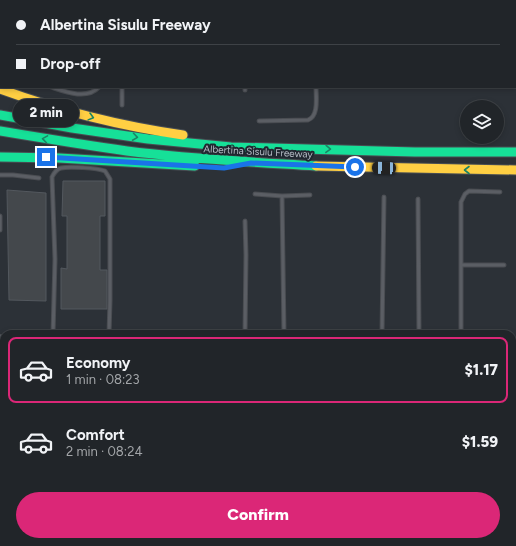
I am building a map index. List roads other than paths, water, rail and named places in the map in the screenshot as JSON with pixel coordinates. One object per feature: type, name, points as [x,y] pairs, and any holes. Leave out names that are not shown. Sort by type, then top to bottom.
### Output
[{"type":"highway","points":[[0,89],[37,102],[99,120],[164,132],[234,140],[261,147]]},
{"type":"highway","name":"Albertina Sisulu Freeway","points":[[0,115],[72,128],[148,139],[231,146],[415,152],[511,152]]},
{"type":"highway","name":"Albertina Sisulu Freeway","points":[[0,130],[38,138],[148,154],[251,163],[414,170],[516,170]]},
{"type":"highway","points":[[0,157],[59,158],[224,168],[251,163]]},
{"type":"lane","points":[[55,88],[75,93],[88,94],[94,92],[98,88]]},
{"type":"lane","points":[[122,88],[122,105]]},
{"type":"lane","points":[[259,121],[312,119],[315,114],[316,88]]},
{"type":"lane","points":[[53,330],[55,259],[52,177],[53,174],[60,168],[84,168],[105,171],[110,179],[109,330]]},
{"type":"lane","points":[[0,175],[39,178]]},
{"type":"lane","points":[[461,330],[461,202],[463,197],[469,191],[500,192]]},
{"type":"lane","points":[[255,194],[282,196],[310,195]]},
{"type":"lane","points":[[282,196],[284,330]]},
{"type":"lane","points":[[382,330],[384,197]]},
{"type":"lane","points":[[418,199],[419,330]]},
{"type":"lane","points":[[0,216],[0,230]]},
{"type":"lane","points":[[244,330],[246,255],[245,221]]},
{"type":"lane","points":[[461,265],[504,265]]}]
